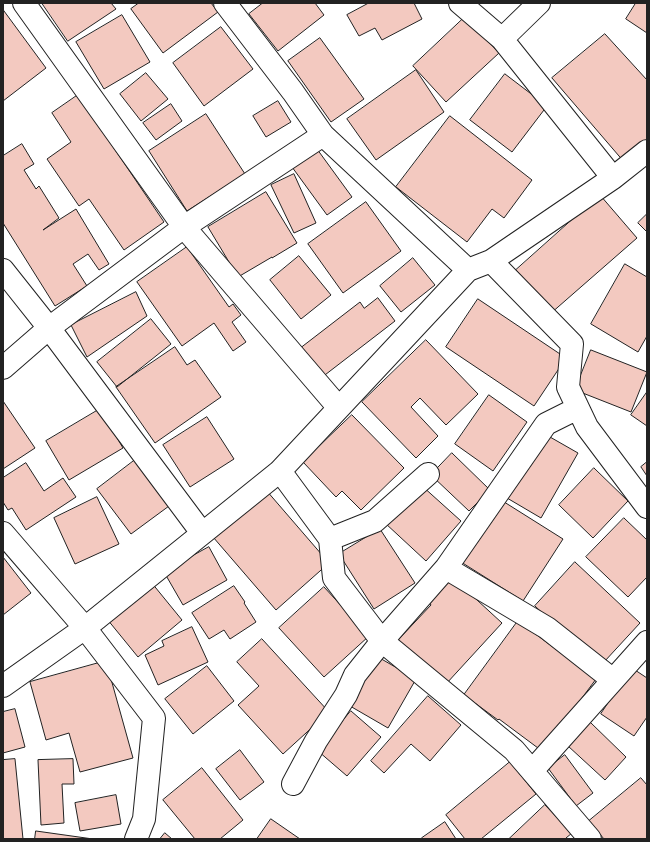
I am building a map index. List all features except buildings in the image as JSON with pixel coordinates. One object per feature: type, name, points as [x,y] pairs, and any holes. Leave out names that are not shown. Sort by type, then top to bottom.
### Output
[{"type":"street","points":[[24,3],[184,227],[339,408]]},
{"type":"street","points":[[225,3],[293,92],[323,135],[468,270]]},
{"type":"street","points":[[460,3],[502,39],[613,178]]},
{"type":"street","points":[[502,39],[539,3]]},
{"type":"street","points":[[3,368],[49,328],[184,227],[323,135]]},
{"type":"street","points":[[3,686],[84,628],[280,471],[468,270],[491,261],[613,178],[647,150]]},
{"type":"street","points":[[491,261],[572,344],[568,387],[587,427],[647,506]]},
{"type":"street","points":[[3,270],[49,328],[202,534]]},
{"type":"street","points":[[293,784],[316,740],[346,695],[355,675],[382,641],[446,568],[546,424],[578,408]]},
{"type":"street","points":[[280,471],[330,539],[334,578],[382,641],[514,750],[590,839]]},
{"type":"street","points":[[330,539],[375,521],[428,474]]},
{"type":"street","points":[[3,533],[84,628],[154,718],[144,819],[136,839]]},
{"type":"street","points":[[446,568],[547,628],[613,680]]},
{"type":"street","points":[[532,771],[647,642]]}]
